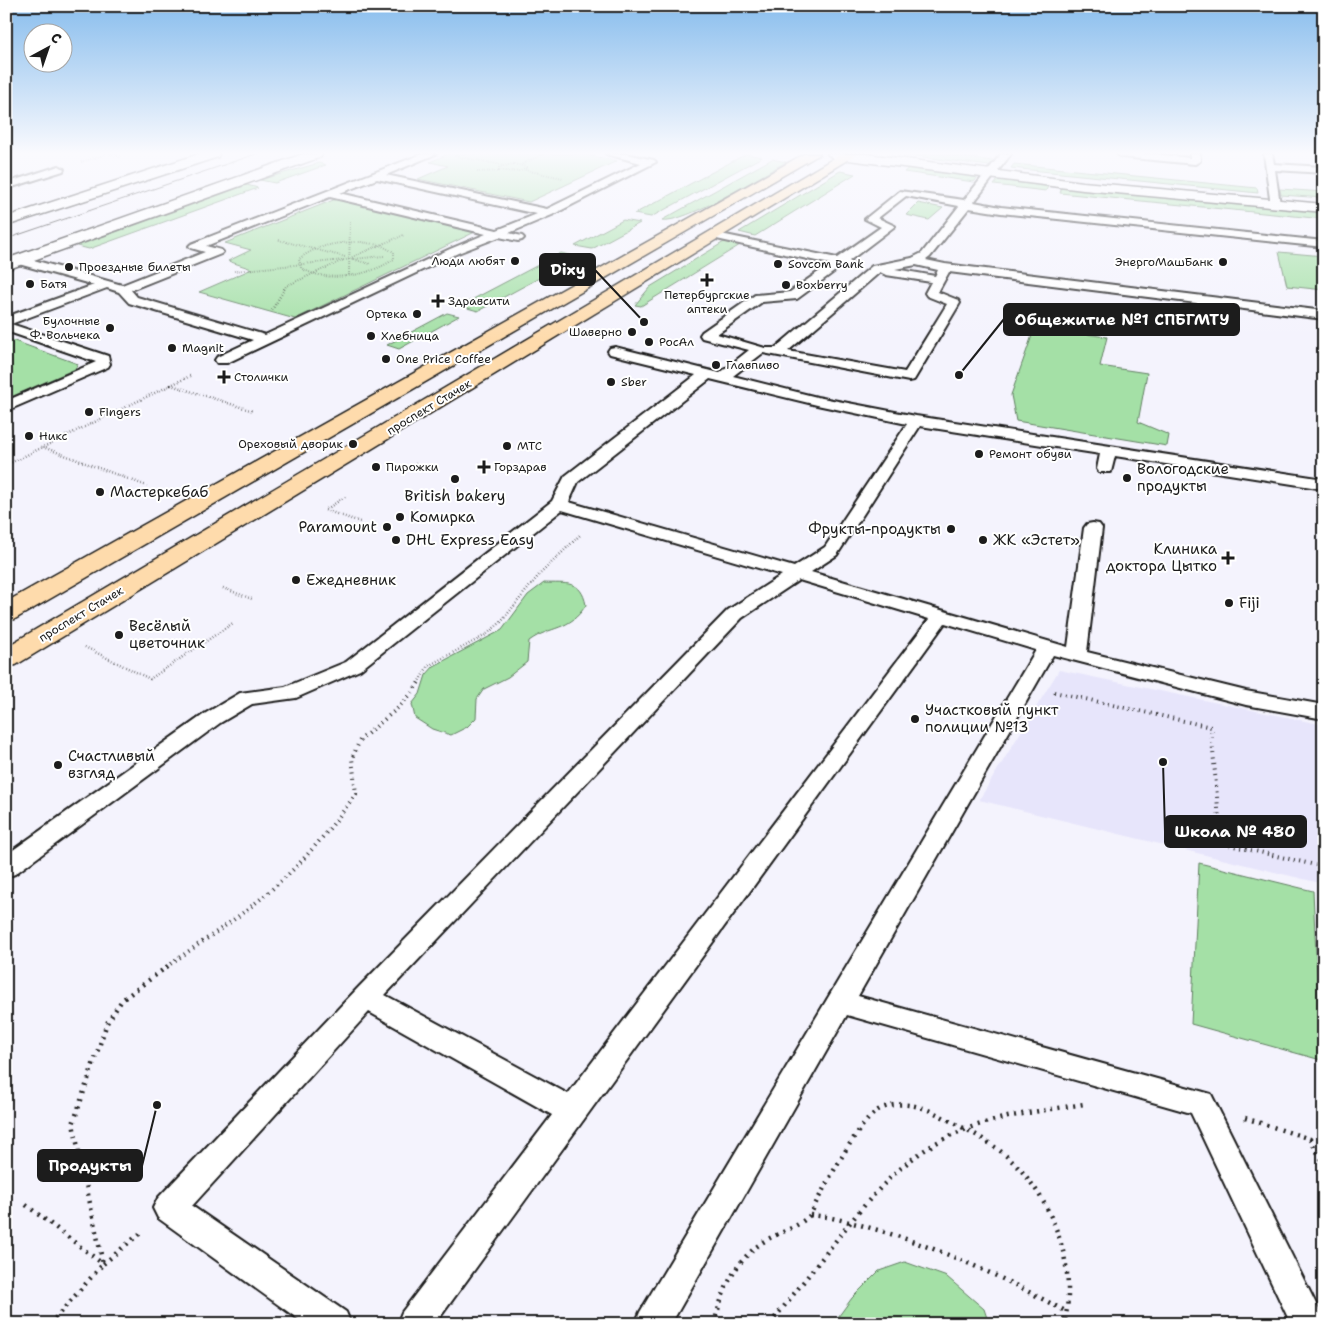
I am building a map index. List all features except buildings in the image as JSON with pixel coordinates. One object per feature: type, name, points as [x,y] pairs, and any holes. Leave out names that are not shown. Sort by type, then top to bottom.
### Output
[{"type":"main road","name":"проспект Стачек","points":[[6,613],[705,216]]},
{"type":"main road","name":"проспект Стачек","points":[[6,659],[749,216]]},
{"type":"street","points":[[6,222],[24,216]]},
{"type":"street","points":[[13,263],[143,216]]},
{"type":"lane","points":[[13,263],[123,289],[217,252],[195,246],[273,216]]},
{"type":"lane","points":[[423,216],[518,238]]},
{"type":"lane","points":[[222,360],[496,233],[540,216]]},
{"type":"lane","points":[[874,216],[870,219],[889,226],[841,262],[793,296],[759,298],[707,335],[777,353],[909,377],[954,303],[931,293],[942,274]]},
{"type":"lane","points":[[777,353],[876,269],[916,261],[926,255],[956,216]]},
{"type":"lane","points":[[1059,216],[1324,244]]},
{"type":"lane","points":[[716,236],[876,269],[942,274],[1324,315]]},
{"type":"lane","points":[[916,261],[942,274]]},
{"type":"lane","points":[[6,322],[105,285]]},
{"type":"lane","points":[[123,289],[133,300],[264,339]]},
{"type":"lane","points":[[6,327],[103,359],[103,364],[6,407]]},
{"type":"lane","points":[[6,868],[213,718],[247,698],[290,693],[354,666],[559,504],[570,479],[715,376],[759,349]]},
{"type":"lane","points":[[615,351],[817,401],[916,420],[1324,484]]},
{"type":"lane","points":[[334,1324],[169,1208],[366,997],[735,614],[831,551],[916,420]]},
{"type":"lane","points":[[1104,470],[1108,450]]},
{"type":"lane","points":[[559,504],[1076,656],[1246,698],[1324,712]]},
{"type":"lane","points":[[1076,656],[1093,528]]},
{"type":"lane","points":[[414,1324],[941,616]]},
{"type":"lane","points":[[652,1324],[1048,647]]},
{"type":"lane","points":[[366,997],[572,1111]]},
{"type":"lane","points":[[840,1002],[1201,1103],[1308,1324]]},
{"type":"path","points":[[348,301],[350,218]]},
{"type":"path","points":[[240,229],[384,267]]},
{"type":"path","points":[[264,339],[273,306],[286,286],[406,234]]},
{"type":"path","points":[[298,264],[299,259],[314,249],[349,242],[380,245],[390,249],[394,255]]},
{"type":"path","points":[[298,264],[300,268],[312,274],[349,276],[368,273],[384,267],[390,264],[394,255]]},
{"type":"path","points":[[232,271],[348,258],[394,255]]},
{"type":"path","points":[[6,465],[190,376]]},
{"type":"path","points":[[171,385],[253,412]]},
{"type":"path","points":[[43,447],[147,486]]},
{"type":"path","points":[[415,464],[435,471]]},
{"type":"path","points":[[345,497],[325,510],[360,522]]},
{"type":"path","points":[[103,1264],[72,1124],[107,1023],[112,1015],[122,1000],[145,981],[228,924],[279,883],[329,830],[356,794],[352,758],[360,740],[405,700],[428,666],[486,634],[501,622],[539,575],[578,536]]},
{"type":"path","points":[[224,588],[252,599]]},
{"type":"path","points":[[83,646],[150,679],[233,623]]},
{"type":"path","points":[[1028,682],[1046,690],[1211,727],[1222,844],[1324,867]]},
{"type":"path","points":[[810,1215],[815,1203],[856,1137],[877,1111],[896,1104],[914,1103],[984,1138],[1016,1164],[1035,1188],[1054,1228],[1063,1254],[1069,1288],[1064,1324]]},
{"type":"path","points":[[770,1324],[850,1222],[883,1186],[906,1164],[937,1142],[967,1129],[1022,1114],[1090,1104]]},
{"type":"path","points":[[1239,1116],[1310,1139],[1324,1164]]},
{"type":"path","points":[[26,1205],[103,1264]]},
{"type":"path","points":[[714,1324],[720,1299],[732,1273],[744,1256],[760,1244],[810,1215],[832,1217],[933,1248],[1002,1277],[1067,1312]]},
{"type":"path","points":[[50,1324],[103,1264],[120,1250]]},
{"type":"shaded area","points":[[1059,670],[1324,725],[1324,884],[979,800]]},
{"type":"green space","points":[[160,216],[180,216],[89,249],[77,246]]},
{"type":"green space","points":[[293,216],[411,216],[477,231],[295,319],[199,292],[252,269],[228,261],[251,250],[225,243]]},
{"type":"green space","points":[[669,216],[682,216],[673,219],[662,220]]},
{"type":"green space","points":[[765,216],[787,216],[755,236],[739,232]]},
{"type":"green space","points":[[911,216],[934,216],[929,220]]},
{"type":"green space","points":[[1294,216],[1324,216],[1324,219]]},
{"type":"green space","points":[[623,220],[640,223],[592,249],[575,246]]},
{"type":"green space","points":[[724,242],[740,245],[641,306],[635,305],[650,287]]},
{"type":"green space","points":[[1279,252],[1324,256],[1324,290],[1287,286]]},
{"type":"green space","points":[[561,253],[578,257],[478,311],[460,306]]},
{"type":"green space","points":[[447,313],[459,316],[399,349],[387,345]]},
{"type":"green space","points":[[1035,327],[1107,337],[1100,366],[1147,373],[1138,422],[1169,435],[1167,446],[1016,421],[1011,395]]},
{"type":"green space","points":[[6,338],[78,364],[75,369],[6,399]]},
{"type":"green space","points":[[544,583],[566,584],[576,587],[584,597],[586,605],[580,614],[566,624],[529,641],[527,662],[508,677],[484,689],[477,699],[476,718],[467,727],[451,735],[432,729],[415,718],[412,704],[420,694],[426,675],[434,666],[502,630],[528,595]]},
{"type":"green space","points":[[1199,863],[1313,891],[1321,1060],[1191,1024]]},
{"type":"green space","points":[[905,1262],[947,1277],[984,1309],[989,1324],[833,1324],[852,1298],[879,1271]]},
{"type":"tram line","points":[[6,239],[73,216]]},
{"type":"place","name":"Люди любят","points":[[515,261]]},
{"type":"place","name":"ЭнергоМашБанк","points":[[1223,262]]},
{"type":"place","name":"Sovcom Bank","points":[[778,264]]},
{"type":"place","name":"Проездные билеты","points":[[69,267]]},
{"type":"place","name":"Петербургские аптеки","points":[[707,280]]},
{"type":"place","name":"Батя","points":[[30,284]]},
{"type":"place","name":"Boxberry","points":[[786,285]]},
{"type":"place","name":"Здравсити","points":[[438,301]]},
{"type":"place","name":"Ортека","points":[[417,314]]},
{"type":"place","name":"Dixy","points":[[644,322]]},
{"type":"place","name":"Булочные Ф. Вольчека","points":[[110,328]]},
{"type":"place","name":"Шаверно","points":[[632,332]]},
{"type":"place","name":"Хлебница","points":[[371,336]]},
{"type":"place","name":"РосАл","points":[[649,342]]},
{"type":"place","name":"Magnit","points":[[172,348]]},
{"type":"place","name":"One Price Coffee","points":[[386,359]]},
{"type":"place","name":"Главпиво","points":[[716,365]]},
{"type":"place","name":"Общежитие №1 СПБГМТУ","points":[[959,375]]},
{"type":"place","name":"Столички","points":[[224,377]]},
{"type":"place","name":"Sber","points":[[611,382]]},
{"type":"place","name":"Fingers","points":[[89,412]]},
{"type":"place","name":"Никс","points":[[29,436]]},
{"type":"place","name":"Ореховый дворик","points":[[353,444]]},
{"type":"place","name":"МТС","points":[[507,446]]},
{"type":"place","name":"Ремонт обуви","points":[[979,454]]},
{"type":"place","name":"Пирожки","points":[[376,467]]},
{"type":"place","name":"Горздрав","points":[[484,467]]},
{"type":"place","name":"Вологодские продукты","points":[[1127,478]]},
{"type":"place","name":"British bakery","points":[[455,479]]},
{"type":"place","name":"Мастеркебаб","points":[[100,492]]},
{"type":"place","name":"Комирка","points":[[400,517]]},
{"type":"place","name":"Paramount","points":[[387,527]]},
{"type":"place","name":"Фрукты-продукты","points":[[951,529]]},
{"type":"place","name":"DHL Express Easy","points":[[396,540]]},
{"type":"place","name":"ЖК «Эстет»","points":[[983,540]]},
{"type":"place","name":"Клиника доктора Цытко","points":[[1228,558]]},
{"type":"place","name":"Ежедневник","points":[[296,580]]},
{"type":"place","name":"Fiji","points":[[1229,603]]},
{"type":"place","name":"Весёлый цветочник","points":[[119,635]]},
{"type":"place","name":"Участковый пункт полиции №13","points":[[915,719]]},
{"type":"place","name":"Школа № 480","points":[[1163,762]]},
{"type":"place","name":"Счастливый взгляд","points":[[58,765]]},
{"type":"place","name":"Продукты","points":[[157,1105]]}]
